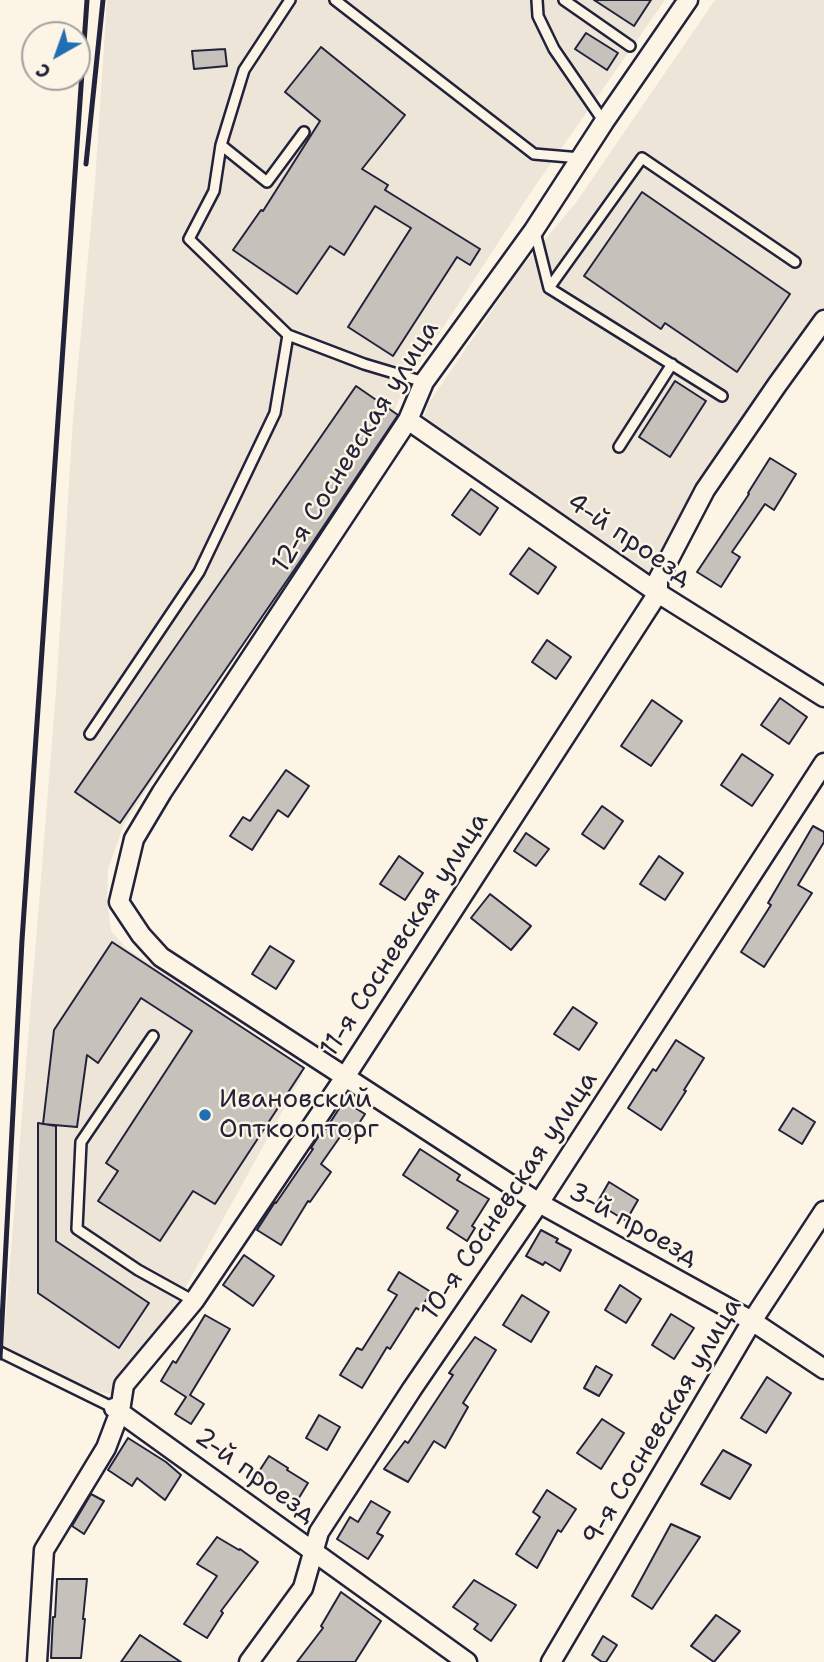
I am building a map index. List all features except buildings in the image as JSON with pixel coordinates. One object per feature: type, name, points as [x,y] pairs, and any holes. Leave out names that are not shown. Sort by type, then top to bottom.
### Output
[{"type":"street","name":"12-я Сосневская улица","points":[[141,935],[119,902],[134,839],[162,792],[408,420],[424,382],[534,230],[688,0]]},
{"type":"street","name":"11-я Сосневская улица","points":[[37,1662],[44,1550],[106,1448],[124,1385],[194,1301],[345,1077],[658,593],[658,580],[705,490],[824,320]]},
{"type":"street","name":"4-й проезд","points":[[408,420],[658,593],[824,697]]},
{"type":"street","name":"10-я Сосневская улица","points":[[249,1662],[303,1588],[319,1532],[539,1203],[824,763]]},
{"type":"street","name":"3-й проезд","points":[[141,935],[161,957],[539,1203],[752,1321],[824,1369]]},
{"type":"street","name":"9-я Сосневская улица","points":[[551,1662],[752,1321],[824,1211]]},
{"type":"street","name":"2-й проезд","points":[[117,1410],[467,1662]]},
{"type":"lane","points":[[290,0],[244,70],[221,145],[214,191],[189,239],[288,335],[364,364],[424,382]]},
{"type":"lane","points":[[335,0],[534,154],[581,158]]},
{"type":"lane","points":[[537,0],[538,16],[554,49],[604,122]]},
{"type":"lane","points":[[564,0],[630,46]]},
{"type":"lane","points":[[221,145],[267,182],[304,132]]},
{"type":"lane","points":[[549,288],[642,158],[795,262]]},
{"type":"lane","points":[[534,230],[549,288],[722,396]]},
{"type":"lane","points":[[90,734],[199,572],[275,413],[288,335]]},
{"type":"lane","points":[[619,447],[672,364]]},
{"type":"lane","points":[[153,1036],[81,1142],[77,1229],[138,1270],[194,1301]]},
{"type":"lane","name":"2-й проезд","points":[[0,1352],[117,1410]]},
{"type":"shaded area","points":[[107,0],[665,0],[533,189],[405,386],[390,420],[124,824],[108,869],[107,898],[111,931],[127,949],[169,975],[303,1074],[125,1397],[99,1392],[3,1350],[56,692],[73,419],[95,182]]},
{"type":"shaded area","points":[[715,0],[824,0],[824,314],[651,584],[420,429],[428,404],[520,269],[575,204]]},
{"type":"railway","points":[[0,1358],[22,940],[87,0]]},
{"type":"railway","points":[[86,164],[103,0]]},
{"type":"place","name":"Ивановский Опткоопторг","points":[[205,1115]]}]
